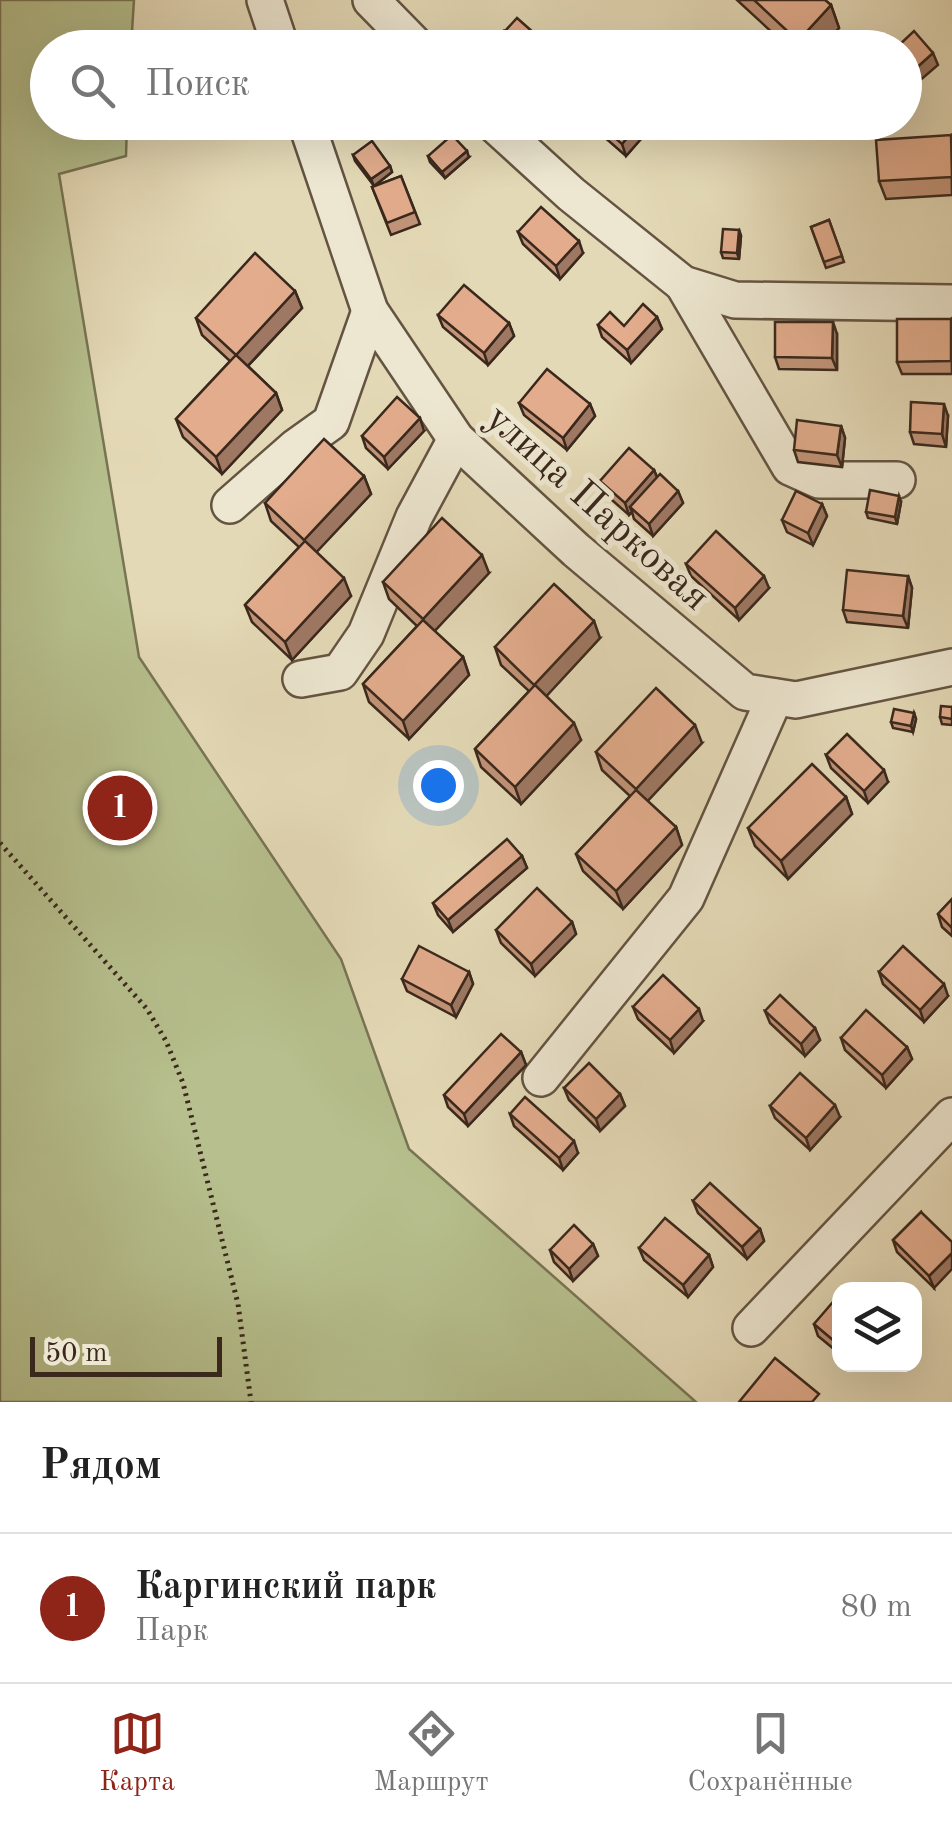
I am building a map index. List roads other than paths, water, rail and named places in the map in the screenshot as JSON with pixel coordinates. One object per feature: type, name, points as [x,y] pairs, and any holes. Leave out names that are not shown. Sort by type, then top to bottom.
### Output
[{"type":"street","points":[[265,0],[275,30]]},
{"type":"street","points":[[371,0],[400,30]]},
{"type":"street","name":"улица Парковая","points":[[312,140],[370,311],[456,438],[534,513],[744,692],[796,700],[952,666]]},
{"type":"street","points":[[512,140],[571,194],[684,284],[735,300],[952,303]]},
{"type":"street","points":[[684,284],[790,467],[820,480],[897,480]]},
{"type":"street","points":[[230,505],[331,422],[370,311]]},
{"type":"street","points":[[300,678],[340,672],[366,634],[414,517],[456,438]]},
{"type":"street","points":[[541,1078],[686,898],[775,697]]},
{"type":"street","points":[[751,1328],[952,1116]]},
{"type":"place","name":"Каргинский парк","points":[[120,808]]}]
